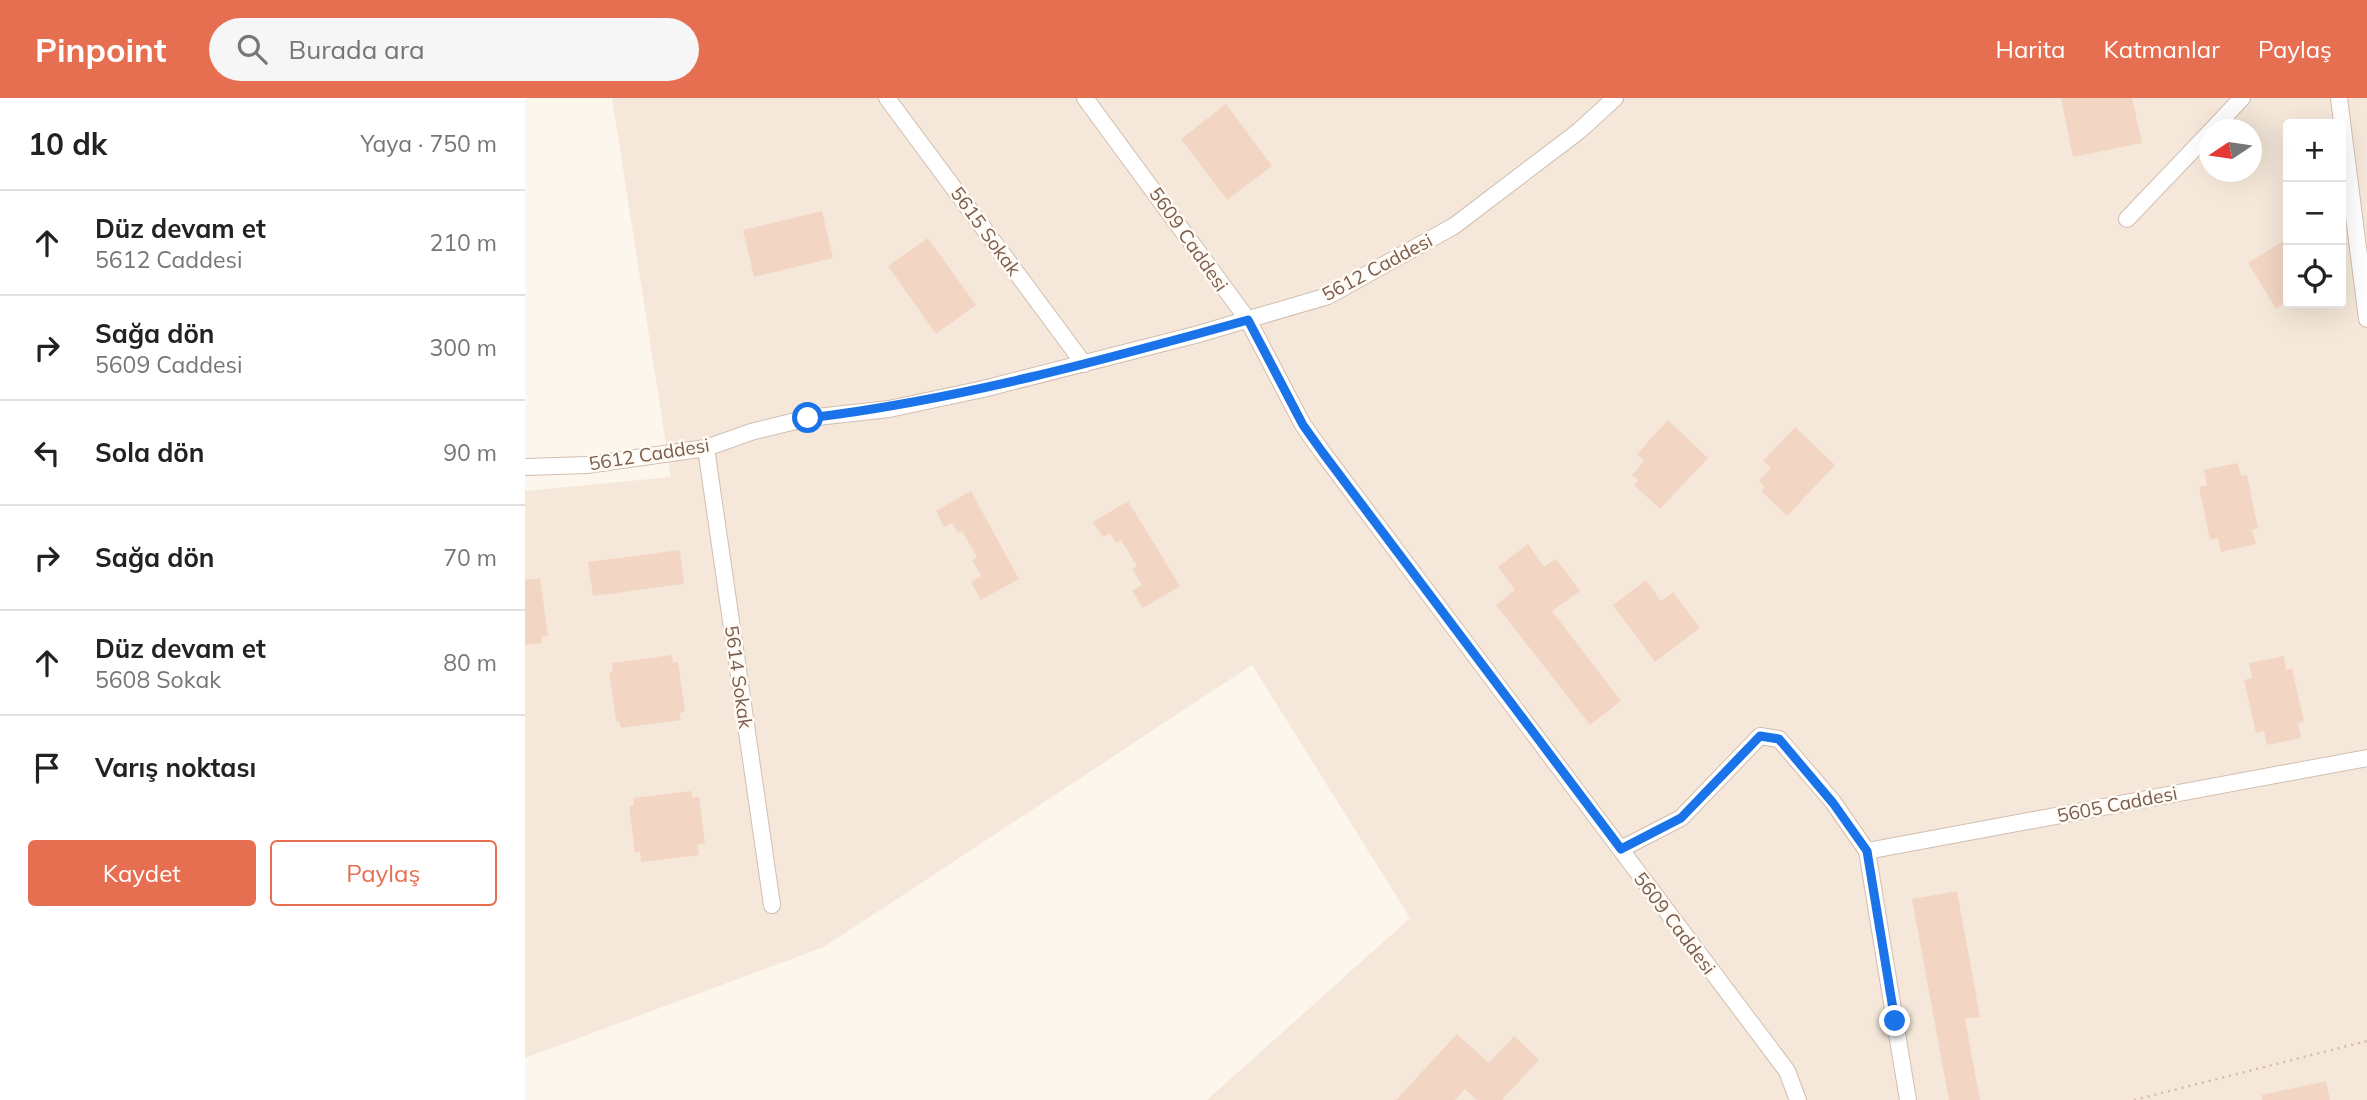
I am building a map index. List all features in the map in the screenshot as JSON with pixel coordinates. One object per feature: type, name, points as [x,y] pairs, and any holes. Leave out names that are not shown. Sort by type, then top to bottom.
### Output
[{"type":"street","name":"5615 Sokak","points":[[887,98],[1084,364]]},
{"type":"street","name":"5609 Caddesi","points":[[1085,98],[1248,320],[1303,425],[1787,1072],[1798,1100]]},
{"type":"street","name":"5612 Caddesi","points":[[525,467],[587,465],[706,449],[751,432],[808,418],[889,408],[1084,364],[1328,296],[1432,239],[1501,193],[1579,131],[1615,98]]},
{"type":"street","points":[[2222,119],[2242,98]]},
{"type":"street","points":[[2339,98],[2367,319]]},
{"type":"street","points":[[2127,219],[2199,144]]},
{"type":"street","name":"5614 Sokak","points":[[706,449],[772,905]]},
{"type":"street","points":[[1621,849],[1681,818],[1760,736],[1779,739],[1833,803],[1867,851],[1908,1100]]},
{"type":"street","name":"5605 Caddesi","points":[[1867,851],[2367,758]]},
{"type":"path","points":[[2134,1100],[2367,1041]]},
{"type":"shaded area","points":[[612,98],[2367,98],[2367,1100],[1207,1100],[1410,918],[1252,665],[824,947],[525,1058],[525,491],[671,477]]},
{"type":"building","points":[[2061,98],[2132,98],[2142,143],[2073,157]]},
{"type":"building","points":[[1226,104],[1272,166],[1227,200],[1181,139]]},
{"type":"building","points":[[822,211],[833,258],[754,277],[743,230]]},
{"type":"building","points":[[928,238],[976,305],[936,334],[888,266]]},
{"type":"building","points":[[2283,241],[2283,304],[2276,309],[2248,263]]},
{"type":"building","points":[[1668,420],[1708,458],[1660,509],[1634,485],[1638,480],[1632,475],[1644,461],[1637,454]]},
{"type":"building","points":[[1795,427],[1835,465],[1787,516],[1761,491],[1765,487],[1759,481],[1771,468],[1763,461]]},
{"type":"building","points":[[2238,463],[2241,476],[2247,475],[2258,528],[2252,530],[2256,544],[2221,552],[2218,538],[2210,540],[2199,487],[2207,485],[2204,470]]},
{"type":"building","points":[[971,491],[1019,579],[981,600],[971,582],[981,576],[972,560],[977,557],[962,531],[958,533],[952,523],[944,527],[936,511]]},
{"type":"building","points":[[1128,501],[1180,586],[1143,608],[1132,591],[1142,585],[1132,569],[1137,566],[1121,540],[1116,543],[1110,533],[1103,537],[1093,522]]},
{"type":"building","points":[[1528,544],[1544,567],[1556,559],[1580,591],[1552,611],[1621,701],[1590,725],[1496,605],[1515,590],[1498,567]]},
{"type":"building","points":[[680,550],[684,584],[593,596],[588,562]]},
{"type":"building","points":[[540,578],[548,636],[541,637],[542,643],[525,645],[525,580]]},
{"type":"building","points":[[1646,580],[1661,601],[1673,592],[1700,628],[1655,662],[1613,605]]},
{"type":"building","points":[[672,655],[673,663],[678,662],[685,712],[680,713],[681,720],[621,728],[619,721],[616,721],[609,672],[613,671],[612,663]]},
{"type":"building","points":[[2284,656],[2286,670],[2292,668],[2304,722],[2298,723],[2301,738],[2267,745],[2264,731],[2256,733],[2244,680],[2252,678],[2249,663]]},
{"type":"building","points":[[691,791],[692,797],[699,797],[705,843],[697,845],[699,855],[641,862],[640,852],[635,853],[629,806],[634,805],[633,798]]},
{"type":"building","points":[[1957,891],[1980,1017],[1965,1019],[1980,1100],[1949,1100],[1912,899]]},
{"type":"building","points":[[1457,1034],[1489,1063],[1514,1036],[1539,1060],[1502,1100],[1477,1100],[1465,1089],[1455,1100],[1396,1100]]},
{"type":"building","points":[[2326,1081],[2330,1100],[2262,1100],[2262,1095]]},
{"type":"route","points":[[808,418],[889,408],[983,389],[1248,320],[1303,425],[1621,849],[1664,830],[1681,818],[1760,736],[1779,739],[1833,803],[1867,851],[1895,1021]]}]
